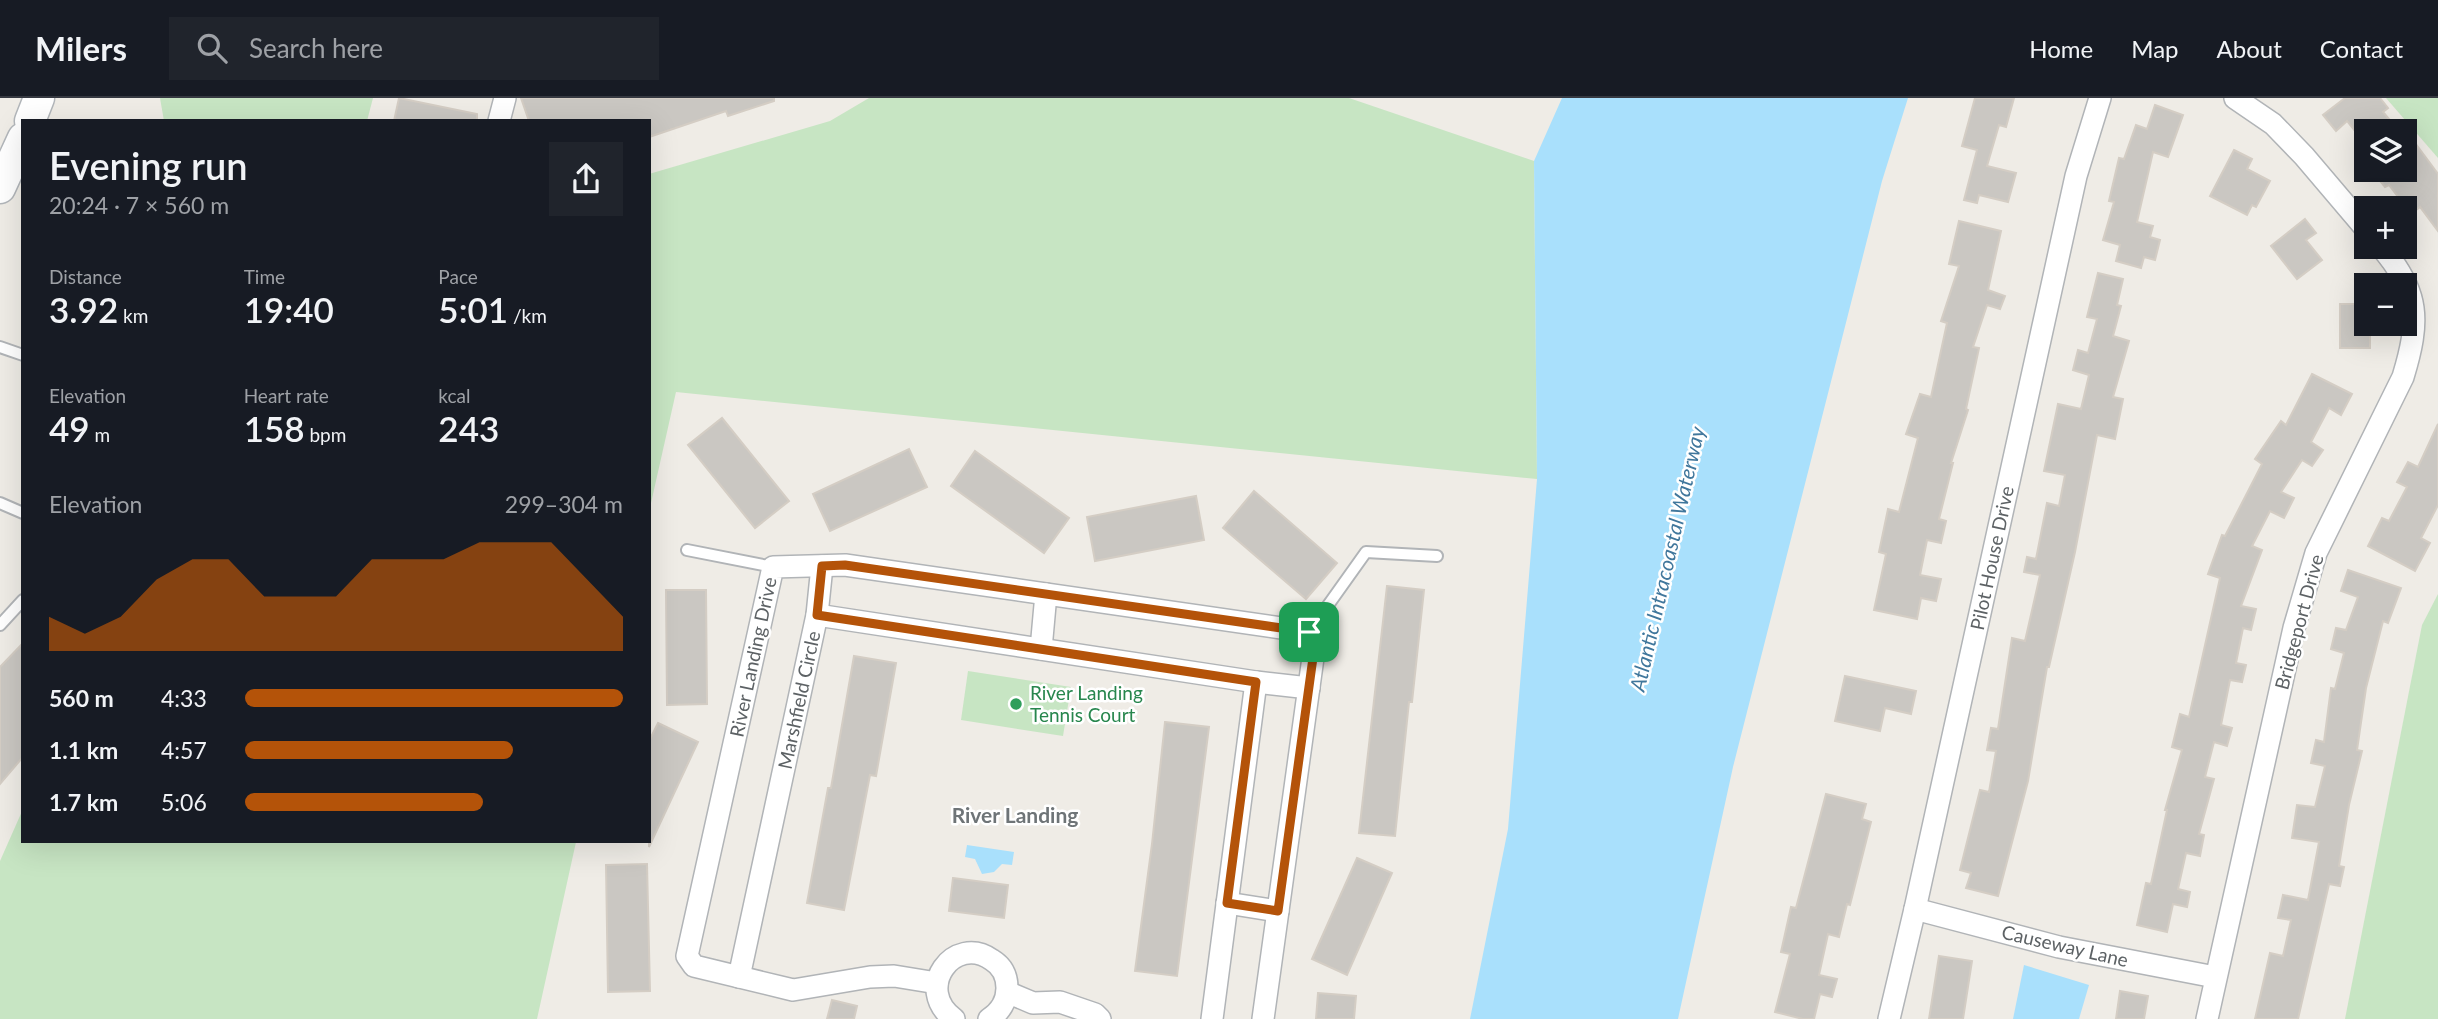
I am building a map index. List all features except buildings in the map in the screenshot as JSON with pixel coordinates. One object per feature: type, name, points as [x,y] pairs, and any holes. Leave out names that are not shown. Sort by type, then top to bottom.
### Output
[{"type":"main road","points":[[0,188],[21,143]]},
{"type":"street","points":[[500,119],[505,98]]},
{"type":"street","name":"Pilot House Drive","points":[[1889,1019],[2076,176],[2100,98]]},
{"type":"street","points":[[2235,98],[2273,124],[2354,215]]},
{"type":"street","name":"Bridgeport Drive","points":[[2207,1019],[2294,628],[2316,552],[2403,377],[2412,350],[2414,315],[2409,288],[2391,259]]},
{"type":"street","name":"River Landing Drive","points":[[937,983],[894,976],[870,977],[793,990],[694,966],[687,956],[773,567],[845,565],[1309,632]]},
{"type":"street","points":[[817,615],[822,566]]},
{"type":"street","points":[[1041,649],[1046,594]]},
{"type":"street","name":"Marshfield Circle","points":[[740,977],[817,615],[1309,688]]},
{"type":"street","points":[[1263,1019],[1316,636],[1309,632]]},
{"type":"street","points":[[1212,1019],[1256,682]]},
{"type":"street","points":[[1227,903],[1278,911]]},
{"type":"street","name":"Causeway Lane","points":[[1915,909],[2059,947],[2215,977]]},
{"type":"street","points":[[954,1019],[945,1012],[940,1003],[937,983],[940,973],[953,959],[962,955],[981,954],[998,964],[1003,972],[1007,992],[1000,1011],[989,1019]]},
{"type":"street","points":[[1007,992],[1033,1003],[1048,1019]]},
{"type":"street","points":[[1033,1003],[1060,1002],[1095,1014],[1100,1019]]},
{"type":"lane","points":[[0,347],[21,354]]},
{"type":"lane","points":[[0,503],[21,512]]},
{"type":"lane","points":[[687,550],[773,567]]},
{"type":"lane","points":[[1309,632],[1366,552],[1437,556]]},
{"type":"lane","points":[[0,625],[21,602]]},
{"type":"green space","points":[[160,98],[373,98],[368,119],[164,119]]},
{"type":"green space","points":[[869,98],[1349,98],[1534,161],[1537,479],[676,392],[651,503],[651,173],[830,121]]},
{"type":"green space","points":[[2386,98],[2438,98],[2438,158],[2417,134],[2417,119],[2404,119]]},
{"type":"green space","points":[[2438,594],[2438,1019],[2345,1019],[2422,625]]},
{"type":"green space","name":"River Landing Tennis Court","points":[[968,671],[1071,687],[1063,736],[961,720]]},
{"type":"green space","points":[[21,814],[21,843],[576,843],[537,1019],[0,1019],[0,861]]},
{"type":"water","name":"Atlantic Intracoastal Waterway","points":[[1562,98],[1908,98],[1882,181],[1733,767],[1678,1019],[1470,1019],[1508,829],[1537,479],[1534,161]]},
{"type":"water","points":[[967,845],[1014,852],[1012,865],[1002,864],[994,872],[982,874],[975,859],[965,857]]},
{"type":"water","points":[[2024,965],[2089,985],[2079,1019],[2013,1019]]},
{"type":"place","name":"River Landing Tennis Court","points":[[1016,704]]},
{"type":"district","name":"River Landing","points":[[1015,816]]},
{"type":"route","points":[[845,565],[1309,632],[1316,636],[1278,911],[1227,903],[1256,682],[817,615],[822,566],[845,565]]}]
